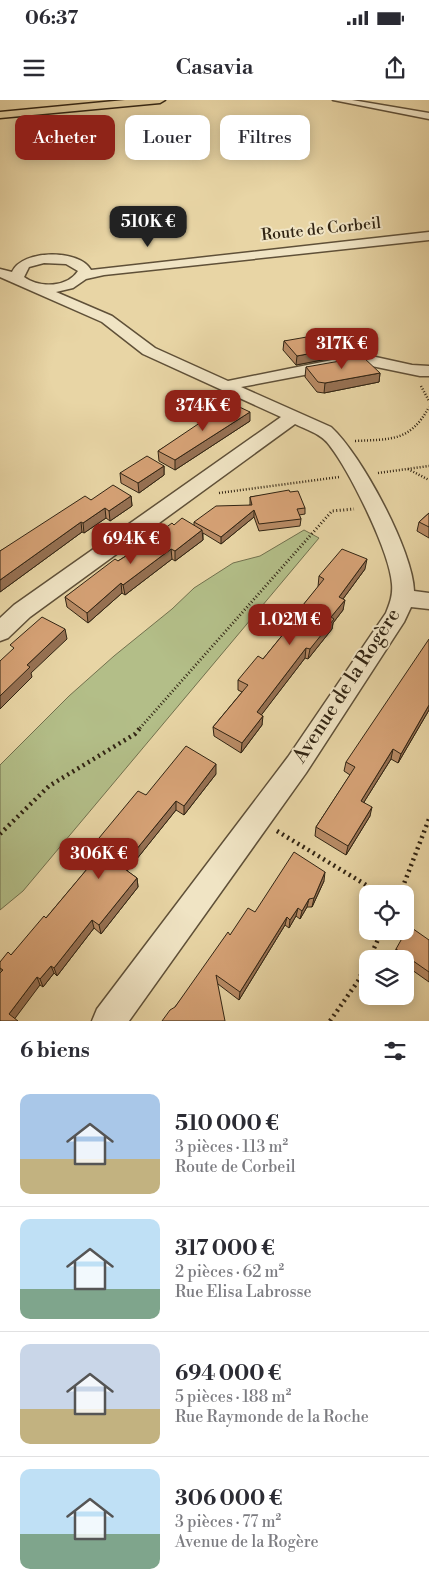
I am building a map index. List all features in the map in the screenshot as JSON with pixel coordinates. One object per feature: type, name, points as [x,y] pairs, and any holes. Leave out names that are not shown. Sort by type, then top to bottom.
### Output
[{"type":"main road","points":[[0,114],[126,100]]},
{"type":"main road","points":[[0,114],[160,100]]},
{"type":"street","points":[[338,100],[360,102],[429,116]]},
{"type":"street","name":"Route de Corbeil","points":[[81,270],[104,272],[429,236]]},
{"type":"street","points":[[0,266],[61,258],[81,270],[70,284],[52,288],[33,287]]},
{"type":"street","points":[[0,273],[17,278],[19,270],[30,263]]},
{"type":"street","name":"Avenue de la Rogère","points":[[17,278],[26,285],[87,310],[120,327],[149,351],[325,431],[337,442],[375,508],[400,566],[403,583],[403,598],[396,616],[297,765],[109,1021]]},
{"type":"street","name":"Avenue de la Rogère","points":[[70,284],[73,296],[87,310]]},
{"type":"street","points":[[229,387],[238,382],[362,359],[374,359],[418,372],[429,371]]},
{"type":"street","points":[[0,632],[22,611],[293,417]]},
{"type":"street","points":[[403,598],[429,601]]},
{"type":"path","points":[[337,442],[407,436],[422,422],[429,407]]},
{"type":"path","points":[[190,492],[199,495],[429,466]]},
{"type":"path","points":[[407,469],[429,480]]},
{"type":"path","points":[[0,834],[49,786],[135,734],[213,643],[332,511],[375,508]]},
{"type":"path","points":[[257,819],[366,885]]},
{"type":"path","points":[[403,885],[429,819]]},
{"type":"path","points":[[330,1021],[359,979]]},
{"type":"green space","points":[[304,530],[319,538],[23,891],[0,910],[0,765],[69,696],[114,656],[172,609],[194,588],[233,563],[260,556]]},
{"type":"building","points":[[341,331],[354,345],[297,356],[284,341]]},
{"type":"building","points":[[363,357],[380,373],[325,383],[318,382],[306,367]]},
{"type":"building","points":[[233,404],[250,412],[175,460],[158,451],[216,412],[219,413]]},
{"type":"building","points":[[147,456],[164,466],[138,483],[120,473]]},
{"type":"building","points":[[113,485],[131,496],[109,511],[105,508],[83,523],[81,522],[0,580],[0,551],[85,496],[91,500]]},
{"type":"building","points":[[289,490],[290,492],[298,491],[305,508],[297,509],[301,519],[259,524],[254,510],[221,537],[194,522],[216,506],[252,505],[250,497]]},
{"type":"building","points":[[429,513],[429,527],[419,522]]},
{"type":"building","points":[[182,518],[202,530],[175,551],[171,549],[123,585],[121,583],[87,613],[65,597],[115,559],[118,561]]},
{"type":"building","points":[[342,549],[367,559],[339,597],[345,600],[331,617],[334,619],[310,649],[306,648],[257,712],[263,716],[242,743],[213,727],[248,685],[238,680],[258,656],[263,659],[289,627],[286,626],[324,579],[319,576]]},
{"type":"building","points":[[42,617],[65,629],[27,665],[30,667],[0,696],[0,661],[14,648],[10,645]]},
{"type":"building","points":[[429,639],[429,705],[401,754],[393,749],[361,801],[372,807],[348,846],[316,827],[355,767],[346,762]]},
{"type":"building","points":[[186,746],[216,764],[184,806],[176,801],[122,867],[137,878],[99,925],[92,920],[54,968],[51,966],[40,979],[37,977],[9,1014],[18,1021],[0,1021],[0,973],[3,970],[0,968],[0,962],[8,952],[11,955],[44,916],[46,918],[108,844],[99,838],[138,791],[146,795]]},
{"type":"building","points":[[294,852],[325,872],[314,898],[309,899],[302,911],[298,908],[290,920],[287,917],[240,992],[216,975],[225,1021],[162,1021],[170,1010],[175,1007],[228,932],[230,935],[248,908],[255,912]]},
{"type":"building","points":[[414,930],[429,940],[429,972],[414,962],[414,950],[396,949],[401,940],[414,940]]}]
